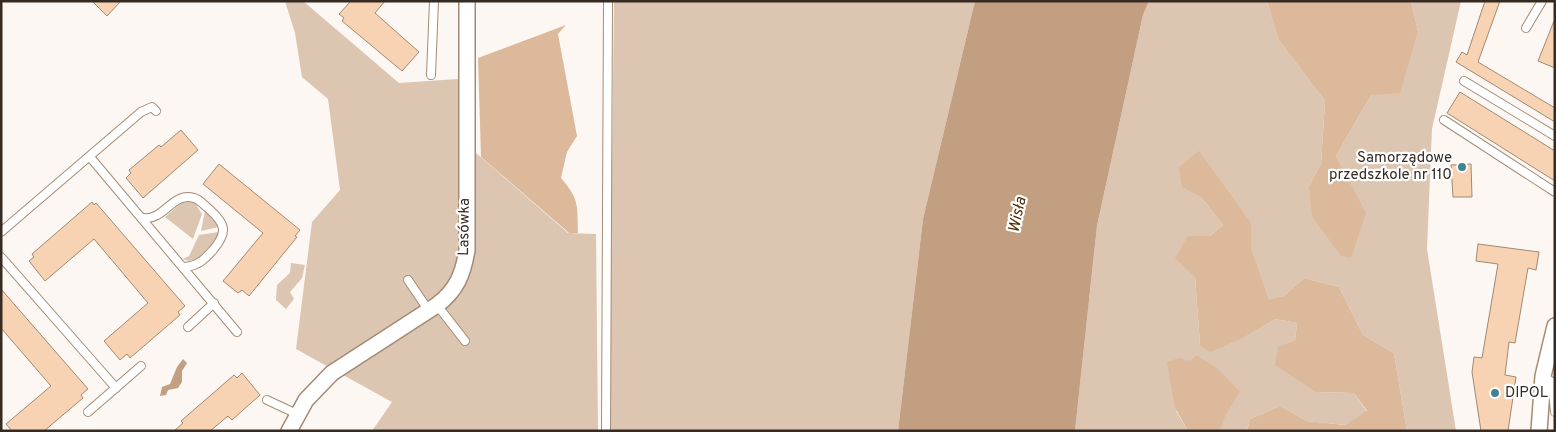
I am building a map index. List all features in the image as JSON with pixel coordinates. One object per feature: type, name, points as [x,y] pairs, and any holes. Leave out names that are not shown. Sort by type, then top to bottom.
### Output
[{"type":"street","name":"Lasówka","points":[[289,431],[296,414],[319,384],[332,373],[433,308],[448,296],[460,280],[466,250],[467,1]]},
{"type":"street","points":[[1539,431],[1543,376],[1555,326]]},
{"type":"lane","points":[[431,75],[434,1]]},
{"type":"lane","points":[[606,431],[608,1]]},
{"type":"lane","points":[[1526,28],[1542,1]]},
{"type":"lane","points":[[1464,81],[1555,136]]},
{"type":"lane","points":[[1,232],[148,108],[152,107],[156,111]]},
{"type":"lane","points":[[1444,120],[1555,192]]},
{"type":"lane","points":[[90,157],[237,332]]},
{"type":"lane","points":[[143,218],[155,218],[173,203],[186,197],[196,198],[218,217],[223,229],[222,240],[200,264],[184,267]]},
{"type":"lane","points":[[1,257],[116,388]]},
{"type":"lane","points":[[408,280],[465,342]]},
{"type":"lane","points":[[188,327],[214,303]]},
{"type":"lane","points":[[88,412],[141,366]]},
{"type":"lane","points":[[1543,376],[1552,382],[1555,412]]},
{"type":"lane","points":[[267,400],[296,414]]},
{"type":"shaded area","points":[[285,1],[303,1],[399,83],[458,79],[461,140],[568,233],[596,234],[598,431],[372,431],[392,402],[296,349],[312,222],[340,190],[328,99],[302,77],[295,33]]},
{"type":"shaded area","points":[[614,1],[975,1],[923,219],[898,431],[609,431]]},
{"type":"shaded area","points":[[1149,1],[1267,1],[1278,39],[1325,101],[1321,164],[1309,186],[1365,213],[1336,156],[1371,95],[1418,31],[1411,1],[1461,1],[1432,129],[1427,249],[1456,431],[1407,431],[1394,353],[1363,335],[1339,287],[1304,278],[1284,296],[1269,301],[1251,247],[1251,223],[1182,187],[1201,197],[1223,225],[1210,236],[1188,236],[1195,277],[1200,345],[1247,336],[1275,319],[1297,323],[1295,341],[1316,392],[1354,393],[1367,412],[1345,425],[1307,421],[1280,406],[1250,419],[1247,431],[1220,431],[1224,416],[1240,392],[1176,411],[1187,429],[1186,431],[1075,431],[1097,226],[1143,15]]},
{"type":"shaded area","points":[[1267,1],[1411,1],[1418,31],[1400,93],[1371,95],[1336,156],[1366,213],[1351,258],[1341,256],[1312,216],[1309,186],[1321,164],[1325,101],[1278,39]]},
{"type":"shaded area","points":[[566,25],[558,34],[577,136],[567,152],[561,178],[572,192],[576,204],[578,233],[569,233],[481,157],[478,58]]},
{"type":"shaded area","points":[[1199,151],[1251,223],[1251,247],[1269,300],[1284,296],[1304,278],[1339,287],[1363,335],[1394,353],[1407,431],[1247,431],[1250,419],[1280,406],[1307,421],[1345,425],[1367,411],[1354,393],[1316,392],[1275,365],[1278,347],[1295,341],[1297,323],[1275,319],[1247,336],[1210,352],[1200,345],[1195,277],[1175,258],[1188,236],[1210,236],[1223,225],[1201,197],[1182,187],[1179,167]]},
{"type":"shaded area","points":[[184,201],[195,203],[202,214],[193,239],[165,217]]},
{"type":"shaded area","points":[[205,211],[216,221],[219,227],[201,231]]},
{"type":"shaded area","points":[[219,232],[214,243],[206,253],[194,260],[188,261],[183,259],[189,256],[199,235]]},
{"type":"shaded area","points":[[291,263],[305,265],[302,278],[290,292],[294,299],[286,309],[276,300],[277,285],[290,273]]},
{"type":"shaded area","points":[[1196,355],[1218,369],[1240,392],[1225,416],[1220,431],[1186,431],[1187,429],[1175,408],[1167,362],[1179,358],[1190,361]]},
{"type":"water","name":"Wisła","points":[[975,1],[1149,1],[1143,15],[1097,226],[1075,431],[898,431],[923,219]]},
{"type":"water","points":[[183,359],[187,363],[182,371],[182,382],[178,388],[168,390],[166,395],[160,396],[162,387],[170,384],[177,367]]},
{"type":"building","points":[[92,1],[121,1],[107,16]]},
{"type":"building","points":[[351,1],[385,1],[375,13],[419,52],[402,71],[342,21],[344,18],[339,14]]},
{"type":"building","points":[[1485,1],[1500,1],[1478,62],[1555,108],[1555,122],[1456,62],[1462,52],[1467,55]]},
{"type":"building","points":[[1555,21],[1555,68],[1538,61]]},
{"type":"building","points":[[1460,92],[1555,151],[1555,181],[1447,113]]},
{"type":"building","points":[[181,130],[198,150],[143,198],[126,178],[131,173],[129,170],[159,145],[161,147]]},
{"type":"building","points":[[219,164],[300,230],[295,236],[297,237],[249,296],[242,290],[238,293],[223,281],[263,233],[203,184]]},
{"type":"building","points":[[1471,164],[1472,197],[1453,197],[1451,165]]},
{"type":"building","points":[[92,202],[94,205],[96,203],[185,306],[178,312],[180,315],[130,358],[127,354],[120,360],[104,341],[148,303],[94,239],[45,281],[29,261],[34,257],[32,254]]},
{"type":"building","points":[[1478,244],[1539,252],[1536,270],[1528,268],[1515,343],[1509,342],[1505,375],[1516,377],[1508,431],[1481,431],[1472,372],[1474,357],[1482,358],[1498,264],[1476,261]]},
{"type":"building","points":[[1,289],[88,389],[81,395],[83,398],[44,431],[12,431],[6,424],[51,386],[1,328]]},
{"type":"building","points":[[242,373],[260,395],[232,420],[228,416],[210,431],[174,431],[183,423],[181,421],[234,375],[237,378]]},
{"type":"place","name":"Samorządowe przedszkole nr 110","points":[[1462,167]]},
{"type":"place","name":"DIPOL","points":[[1495,393]]}]
